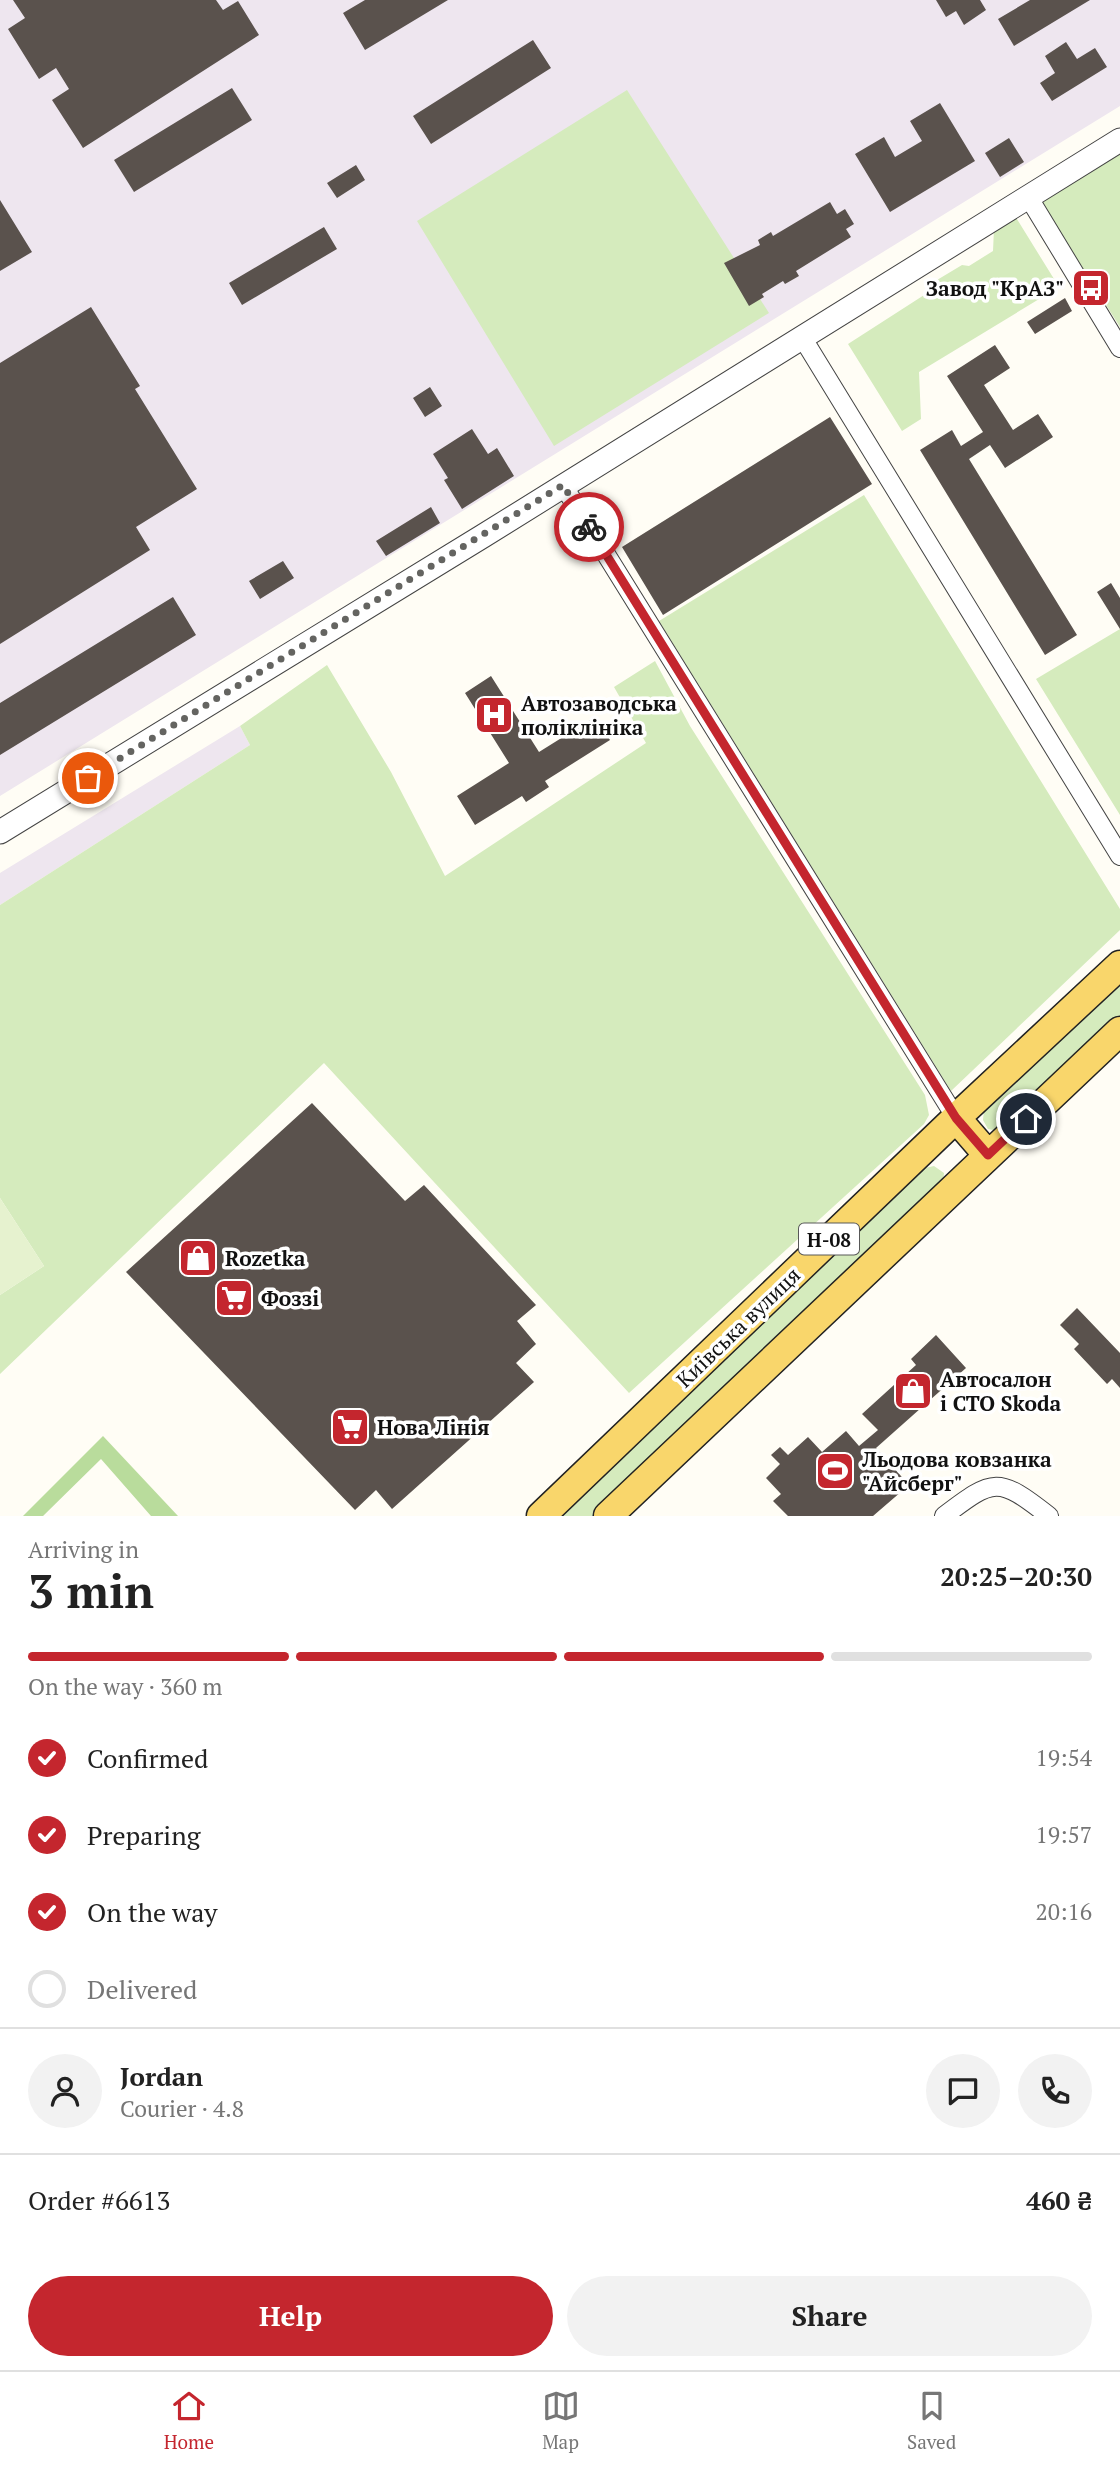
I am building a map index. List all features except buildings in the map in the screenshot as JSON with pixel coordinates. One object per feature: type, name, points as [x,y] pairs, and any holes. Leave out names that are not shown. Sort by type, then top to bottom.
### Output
[{"type":"main road","name":"Київська вулиця","points":[[541,1516],[956,1118],[1120,965]]},
{"type":"main road","name":"Н-08","points":[[608,1516],[1120,1031]]},
{"type":"main road","points":[[956,1118],[988,1155]]},
{"type":"street","points":[[0,832],[1120,140]]},
{"type":"street","points":[[1029,198],[1120,348]]},
{"type":"street","points":[[802,337],[1120,856]]},
{"type":"street","points":[[563,485],[956,1118]]},
{"type":"street","points":[[944,1516],[978,1490],[1003,1487],[1020,1493],[1049,1516]]},
{"type":"shaded area","points":[[0,0],[1120,0],[1120,106],[0,796]]},
{"type":"shaded area","points":[[240,726],[250,745],[0,905],[0,873]]},
{"type":"green space","points":[[627,90],[769,313],[554,446],[417,221]]},
{"type":"green space","points":[[1120,154],[1120,327],[1041,202]]},
{"type":"green space","points":[[1015,216],[1059,287],[919,372],[921,419],[902,431],[848,344],[935,288],[937,280],[962,265],[969,266],[993,251],[994,229]]},
{"type":"green space","points":[[864,495],[1120,909],[1120,930],[951,1091],[659,621]]},
{"type":"green space","points":[[1120,629],[1120,815],[1036,679]]},
{"type":"green space","points":[[655,661],[690,726],[925,1095],[929,1115],[924,1124],[629,1393],[324,1063],[0,1374],[0,1295],[44,1266],[0,1198],[0,905],[250,745],[240,726],[327,665],[391,772],[445,876],[646,743],[614,687]]},
{"type":"green space","points":[[1120,983],[1120,1018],[998,1131],[988,1129],[983,1120],[984,1110]]},
{"type":"green space","points":[[934,1166],[944,1173],[943,1186],[593,1516],[560,1516],[925,1168]]},
{"type":"green space","points":[[0,1198],[44,1266],[0,1295]]},
{"type":"green space","points":[[103,1436],[178,1516],[151,1516],[101,1459],[43,1516],[23,1516]]},
{"type":"way so far","points":[[88,778],[563,485],[589,527]]},
{"type":"place","name":"Завод \"КрАЗ\"","points":[[1091,288]]},
{"type":"place","name":"Автозаводська поліклініка","points":[[494,715]]},
{"type":"place","name":"Rozetka","points":[[198,1258]]},
{"type":"place","name":"Фоззі","points":[[234,1298]]},
{"type":"place","name":"Автосалон і СТО Skoda","points":[[913,1391]]},
{"type":"place","name":"Нова Лінія","points":[[350,1427]]},
{"type":"place","name":"Льодова ковзанка \"Айсберг\"","points":[[835,1471]]},
{"type":"route","points":[[589,527],[956,1118],[988,1155],[1026,1119]]}]
